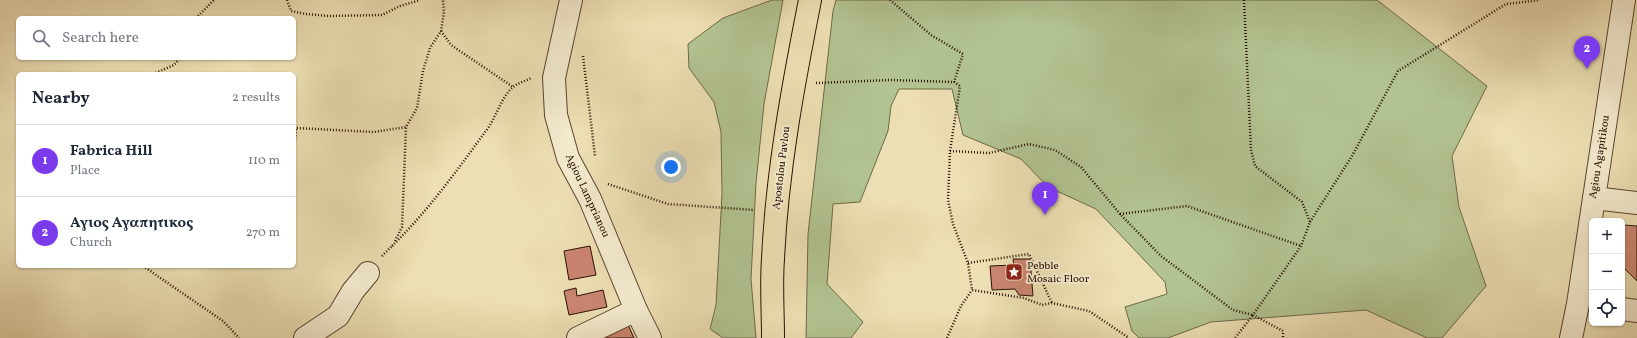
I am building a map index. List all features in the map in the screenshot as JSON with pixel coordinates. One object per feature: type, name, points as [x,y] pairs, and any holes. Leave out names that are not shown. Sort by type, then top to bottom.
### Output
[{"type":"main road","name":"Apostolou Pavlou","points":[[773,338],[773,259],[783,156],[794,83],[810,0]]},
{"type":"street","name":"Agiou Lamprianou","points":[[571,0],[554,78],[556,115],[568,158],[590,199],[636,310],[650,338]]},
{"type":"street","name":"Agiou Agapitikou","points":[[1571,338],[1585,305],[1594,198],[1624,0]]},
{"type":"street","points":[[1594,198],[1637,203]]},
{"type":"street","points":[[305,338],[338,316],[353,291],[368,273]]},
{"type":"street","points":[[1625,309],[1637,311]]},
{"type":"street","points":[[578,338],[636,310]]},
{"type":"path","points":[[198,16],[214,0]]},
{"type":"path","points":[[288,0],[291,11],[306,14],[355,16],[382,15],[400,6],[420,0]]},
{"type":"path","points":[[392,246],[402,227],[406,127],[417,108],[423,71],[430,48],[441,31],[444,12],[443,0]]},
{"type":"path","points":[[890,0],[931,35],[963,54],[954,82]]},
{"type":"path","points":[[1244,0],[1251,150],[1255,166],[1302,202],[1310,222]]},
{"type":"path","points":[[1235,338],[1300,246],[1310,222],[1352,156],[1398,71],[1506,4],[1540,0]]},
{"type":"path","points":[[441,31],[451,44],[512,87]]},
{"type":"path","points":[[583,52],[594,154],[597,160]]},
{"type":"path","points":[[158,72],[174,65],[178,60]]},
{"type":"path","points":[[368,273],[378,264],[383,254],[417,222],[443,189],[491,124],[512,87],[537,75]]},
{"type":"path","points":[[794,83],[891,80],[954,82],[960,86],[950,151],[948,200],[952,224],[968,263],[972,290],[961,306],[947,338]]},
{"type":"path","points":[[296,128],[374,132],[406,127]]},
{"type":"path","points":[[950,151],[989,153],[1029,144],[1055,150],[1081,167],[1120,214],[1161,256],[1233,310],[1252,315],[1283,331],[1283,338]]},
{"type":"path","points":[[606,178],[608,184],[668,204],[777,212]]},
{"type":"path","points":[[1120,214],[1187,206],[1300,246]]},
{"type":"path","points":[[968,263],[1028,254],[1052,302]]},
{"type":"path","points":[[146,268],[223,321],[239,338]]},
{"type":"path","points":[[972,290],[1024,298],[1042,305],[1052,302],[1089,311],[1129,338]]},
{"type":"green space","points":[[772,0],[783,0],[764,104],[756,183],[751,279],[756,338],[723,338],[710,329],[716,305],[722,194],[721,132],[714,102],[689,68],[688,44],[723,18]]},
{"type":"green space","points":[[836,0],[1377,0],[1487,86],[1452,156],[1459,207],[1486,286],[1442,338],[1427,338],[1366,310],[1211,322],[1168,338],[1139,338],[1132,331],[1125,307],[1167,294],[1165,282],[1096,209],[1048,187],[1021,159],[963,135],[952,89],[899,89],[891,106],[888,131],[860,202],[833,204],[827,284],[863,322],[851,338],[806,338],[808,234],[833,11]]},
{"type":"building","points":[[1625,225],[1637,226],[1637,281],[1625,269]]},
{"type":"building","points":[[590,246],[596,275],[569,280],[564,251]]},
{"type":"building","points":[[1013,259],[1030,259],[1033,296],[1019,295],[1015,289],[992,290],[990,266],[1014,265]]},
{"type":"building","points":[[576,288],[577,296],[603,290],[607,307],[569,315],[564,291]]},
{"type":"building","points":[[625,318],[634,338],[606,338],[602,329]]},
{"type":"place","name":"Αγιος Αγαπητικος","points":[[1587,69]]},
{"type":"place","name":"Fabrica Hill","points":[[1045,215]]},
{"type":"place","name":"Pebble Mosaic Floor","points":[[1014,272]]}]
